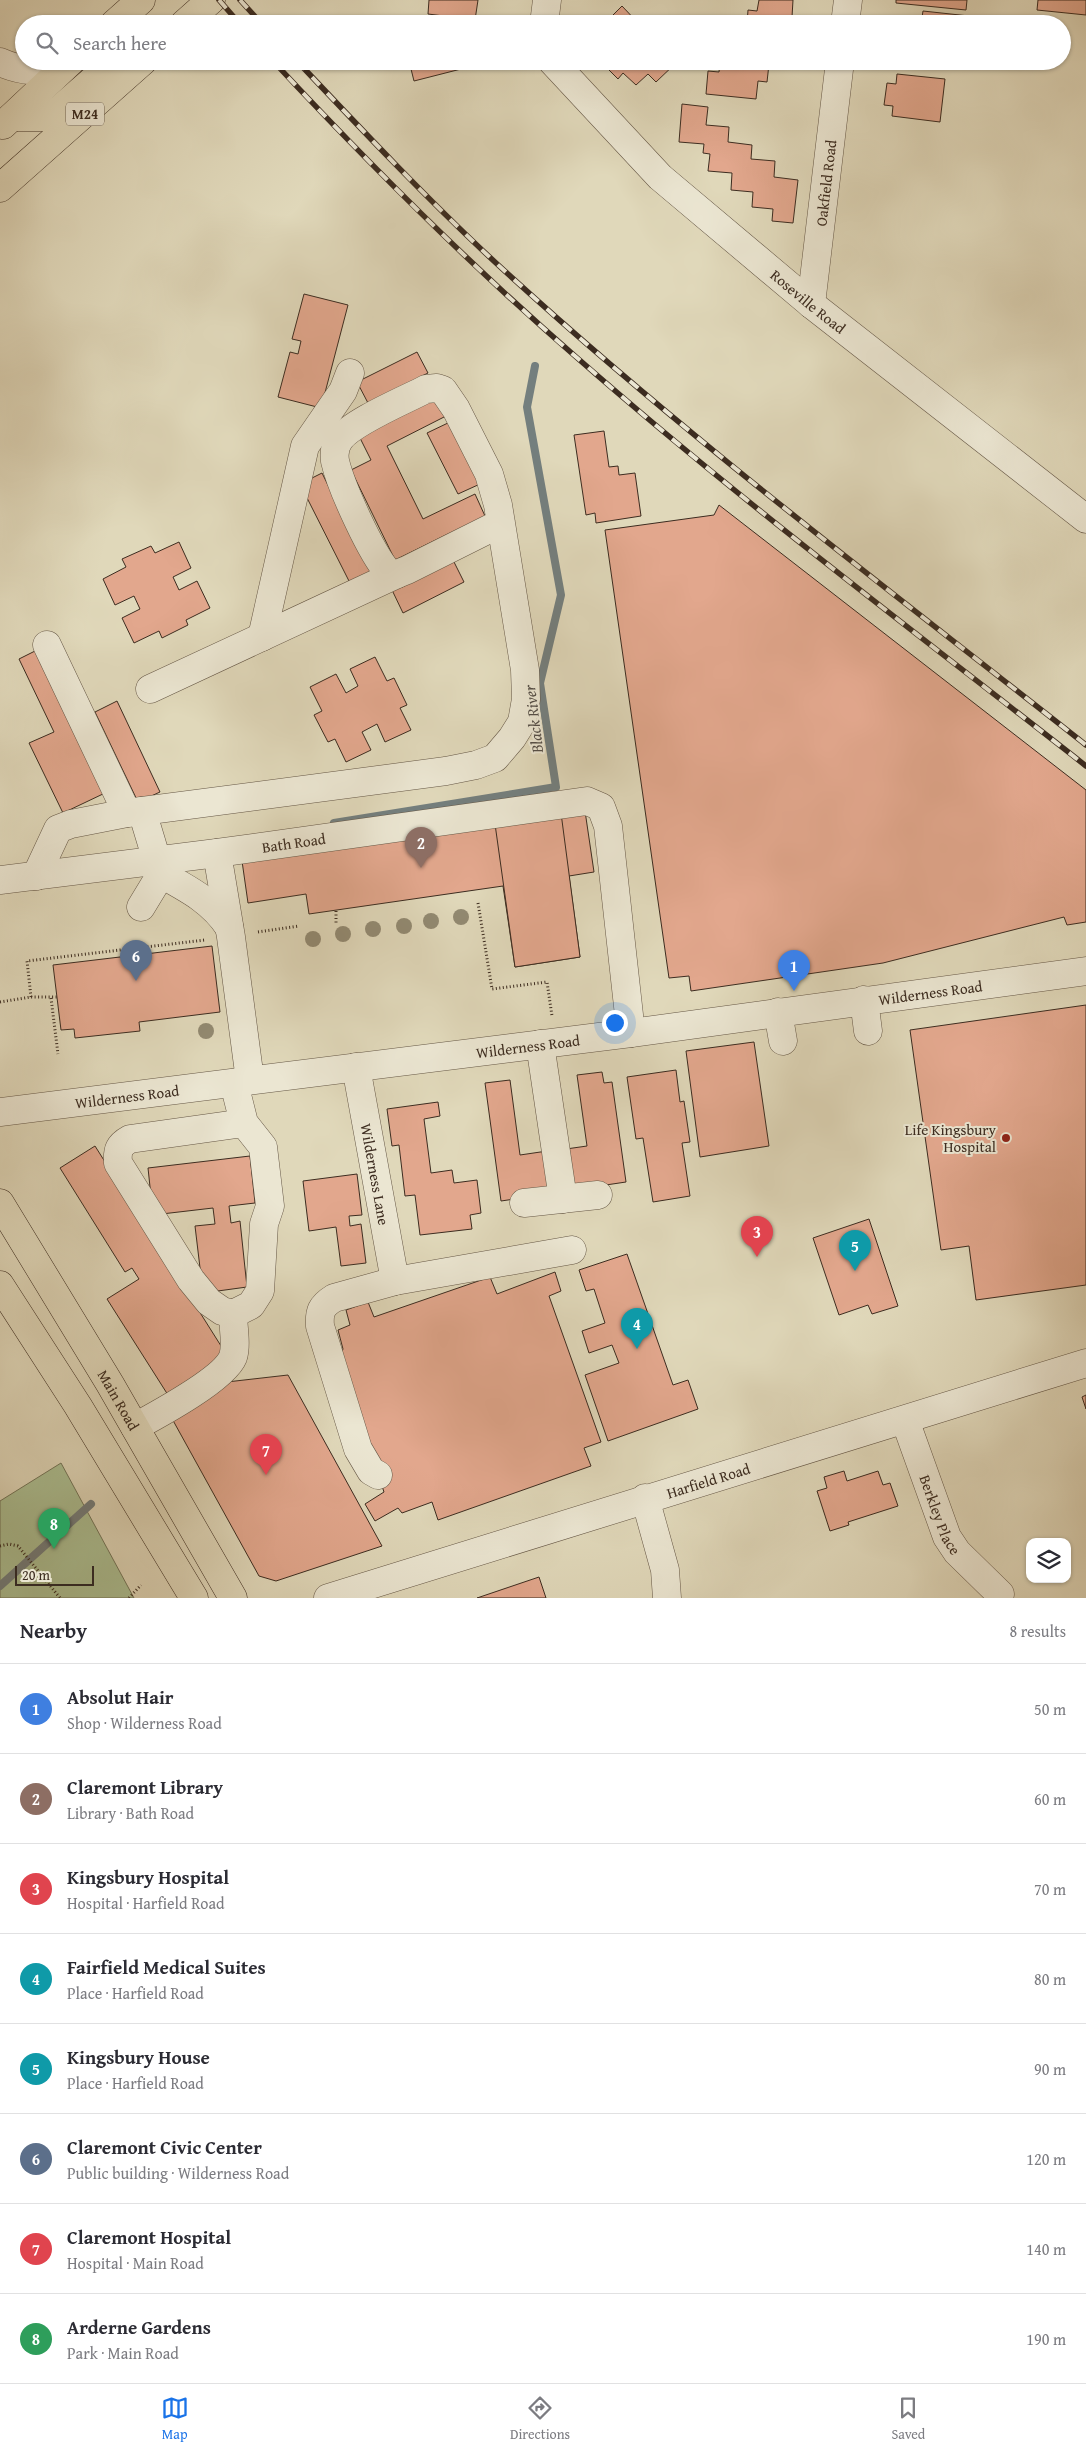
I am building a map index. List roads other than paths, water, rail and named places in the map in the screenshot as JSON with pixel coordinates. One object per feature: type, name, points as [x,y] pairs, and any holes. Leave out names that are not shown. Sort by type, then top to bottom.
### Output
[{"type":"main road","points":[[124,15],[141,0]]},
{"type":"main road","points":[[194,15],[211,0]]},
{"type":"main road","points":[[4,117],[61,70]]},
{"type":"main road","points":[[4,117],[44,117],[60,109],[105,70]]},
{"type":"main road","name":"M24","points":[[0,188],[133,70]]},
{"type":"main road","name":"Main Road","points":[[0,1203],[234,1598]]},
{"type":"main road","points":[[0,1286],[78,1406],[194,1598]]},
{"type":"street","points":[[545,15],[547,0]]},
{"type":"street","points":[[846,15],[848,0]]},
{"type":"street","points":[[0,62],[15,67]]},
{"type":"street","points":[[22,70],[42,72],[49,70]]},
{"type":"street","name":"Roseville Road","points":[[560,70],[660,177],[811,304],[1083,510]]},
{"type":"street","name":"Oakfield Road","points":[[811,304],[839,70]]},
{"type":"street","points":[[262,637],[305,446],[343,390],[350,373]]},
{"type":"street","points":[[36,876],[58,829],[71,824],[135,812],[269,793],[395,780],[476,765],[495,758],[512,738],[522,722],[526,700],[525,670],[501,523],[488,474],[456,409],[443,390],[437,388],[426,389],[354,427],[340,439],[335,449],[338,469],[363,529],[383,566],[388,572],[397,574]]},
{"type":"street","points":[[150,688],[397,574],[501,523]]},
{"type":"street","points":[[47,644],[135,812],[160,867],[217,910],[223,935]]},
{"type":"street","name":"Bath Road","points":[[0,880],[160,867],[217,853],[587,801],[601,807],[608,826],[631,1033]]},
{"type":"street","points":[[217,853],[223,935],[242,1081],[244,1123],[263,1147],[270,1206],[264,1224],[260,1291],[251,1305],[232,1314],[222,1311],[209,1302],[191,1280],[118,1163],[117,1152],[121,1144],[130,1139],[244,1123]]},
{"type":"street","points":[[141,907],[160,867]]},
{"type":"street","name":"Wilderness Road","points":[[0,1112],[631,1033],[856,1001],[1086,972]]},
{"type":"street","points":[[856,1001],[860,1032]]},
{"type":"street","points":[[778,1012],[783,1041]]},
{"type":"street","points":[[548,1043],[563,1199]]},
{"type":"street","name":"Wilderness Lane","points":[[356,1067],[395,1281]]},
{"type":"street","points":[[524,1203],[598,1195]]},
{"type":"street","points":[[378,1474],[371,1471],[358,1448],[320,1326],[319,1312],[326,1303],[334,1298],[395,1281],[572,1250]]},
{"type":"street","points":[[135,1428],[210,1381],[227,1366],[233,1356],[232,1314]]},
{"type":"street","name":"Harfield Road","points":[[328,1598],[645,1498],[905,1420],[1086,1363]]},
{"type":"street","name":"Berkley Place","points":[[905,1420],[947,1537],[957,1552],[1000,1594]]},
{"type":"street","points":[[645,1498],[665,1570],[667,1598]]},
{"type":"waterway","name":"Black River","points":[[334,823],[556,787],[540,683],[561,595],[527,407],[535,366]]},
{"type":"waterway","name":"Black River","points":[[0,1586],[91,1504]]},
{"type":"railway","points":[[219,0],[232,15]]},
{"type":"railway","points":[[240,0],[254,15]]},
{"type":"railway","points":[[282,70],[420,213],[575,356],[763,513],[1086,766]]},
{"type":"railway","points":[[306,70],[445,214],[567,327],[786,510],[1086,745]]},
{"type":"place","name":"Claremont Library","points":[[421,868]]},
{"type":"place","name":"Claremont Civic Center","points":[[136,981]]},
{"type":"place","name":"Absolut Hair","points":[[794,991]]},
{"type":"place","name":"Life Kingsbury Hospital","points":[[1006,1138]]},
{"type":"place","name":"Kingsbury Hospital","points":[[757,1257]]},
{"type":"place","name":"Kingsbury House","points":[[855,1271]]},
{"type":"place","name":"Fairfield Medical Suites","points":[[637,1349]]},
{"type":"place","name":"Claremont Hospital","points":[[266,1475]]},
{"type":"place","name":"Arderne Gardens","points":[[54,1549]]}]
